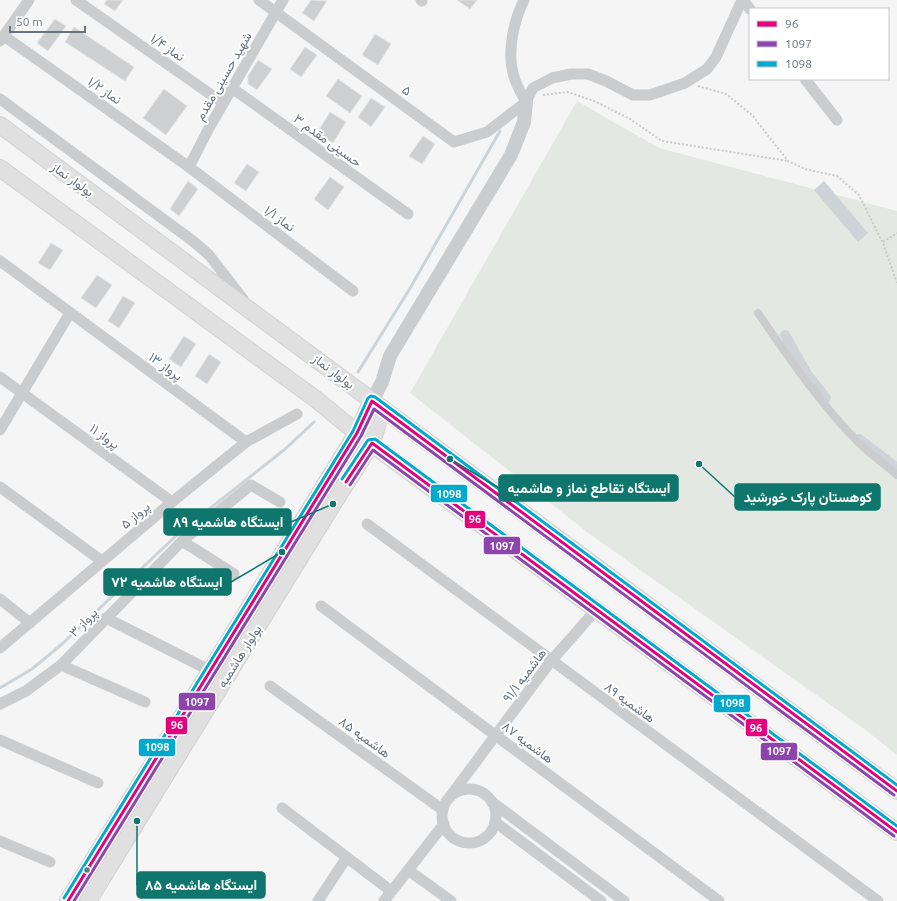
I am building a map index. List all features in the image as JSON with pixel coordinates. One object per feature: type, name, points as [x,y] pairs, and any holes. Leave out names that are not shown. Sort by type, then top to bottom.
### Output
[{"type":"main road","name":"بولوار نماز","points":[[0,125],[250,308],[377,405],[897,791]]},
{"type":"main road","points":[[0,168],[317,400],[357,433],[372,442],[596,610],[897,832]]},
{"type":"main road","name":"بولوار هاشمیه","points":[[68,901],[209,670],[357,433],[377,405]]},
{"type":"main road","name":"بولوار هاشمیه","points":[[88,901],[332,504],[372,442],[377,405]]},
{"type":"street","points":[[2,38],[29,0]]},
{"type":"street","name":"نماز ۱/۴","points":[[76,0],[223,103]]},
{"type":"street","points":[[259,0],[276,13]]},
{"type":"street","name":"شهید حسینی مقدم","points":[[189,167],[223,103],[284,0]]},
{"type":"street","points":[[524,0],[513,27],[511,44],[512,73],[526,102]]},
{"type":"street","points":[[377,405],[390,356],[511,155],[524,122],[526,102],[533,88],[552,78],[571,74],[588,74],[606,81],[633,95],[650,95],[685,83],[707,69],[716,57],[742,0],[749,8]]},
{"type":"street","name":"۵","points":[[276,13],[454,142],[487,132],[526,102]]},
{"type":"street","name":"نماز ۱/۲","points":[[2,38],[189,167]]},
{"type":"street","points":[[806,80],[837,120]]},
{"type":"street","name":"حسینی مقدم ۳","points":[[232,88],[408,214]]},
{"type":"street","points":[[0,99],[193,241],[212,259],[250,308]]},
{"type":"street","name":"نماز ۱/۱","points":[[189,167],[353,291]]},
{"type":"street","name":"پرواز ۱۳","points":[[0,261],[246,442]]},
{"type":"street","points":[[0,430],[70,313]]},
{"type":"street","points":[[758,313],[811,389],[838,421],[860,445],[897,475]]},
{"type":"street","name":"پرواز ۱۱","points":[[0,377],[172,502]]},
{"type":"street","name":"پرواز ۵","points":[[0,648],[172,502],[246,442],[297,414]]},
{"type":"street","name":"پرواز ۳","points":[[0,704],[26,691],[61,665],[182,541],[251,485],[280,502]]},
{"type":"street","points":[[0,487],[102,561]]},
{"type":"street","name":"هاشمیه ۸۹","points":[[367,524],[878,901]]},
{"type":"street","points":[[182,541],[234,574]]},
{"type":"street","points":[[0,599],[30,623]]},
{"type":"street","name":"هاشمیه ۸۷","points":[[321,606],[719,901]]},
{"type":"street","name":"هاشمیه ۹۱/۱","points":[[450,798],[551,661],[596,610]]},
{"type":"street","points":[[106,618],[209,670]]},
{"type":"street","points":[[61,665],[145,702]]},
{"type":"street","name":"هاشمیه ۸۵","points":[[270,686],[443,810]]},
{"type":"street","points":[[0,740],[98,783]]},
{"type":"street","points":[[492,802],[496,815],[495,822],[489,834],[477,841],[470,842],[457,839],[446,830],[443,810],[450,798],[461,790],[475,790],[482,792],[492,802],[624,901]]},
{"type":"street","points":[[282,808],[391,891]]},
{"type":"street","points":[[495,822],[601,901]]},
{"type":"street","points":[[384,901],[444,824]]},
{"type":"street","points":[[0,841],[50,862]]},
{"type":"street","points":[[318,901],[347,857]]},
{"type":"street","points":[[408,870],[451,901]]},
{"type":"path","points":[[685,83],[726,94],[752,115],[788,161]]},
{"type":"path","points":[[533,88],[544,95],[568,92],[594,101],[630,119],[662,141],[788,161],[805,169],[837,176],[859,195],[883,243],[897,284]]},
{"type":"path","points":[[883,243],[897,233]]},
{"type":"shaded area","points":[[577,101],[659,148],[897,211],[897,755],[867,731],[591,535],[410,393]]},
{"type":"shaded area","points":[[824,181],[868,233],[858,242],[814,190]]},
{"type":"building","points":[[107,0],[123,0],[115,11],[104,4]]},
{"type":"building","points":[[311,0],[327,1],[314,21],[302,13]]},
{"type":"building","points":[[457,0],[477,0],[470,9]]},
{"type":"building","points":[[55,19],[66,26],[48,51],[37,43]]},
{"type":"building","points":[[74,27],[134,67],[125,81],[65,42]]},
{"type":"building","points":[[375,34],[391,44],[378,65],[362,55]]},
{"type":"building","points":[[305,47],[317,55],[301,77],[290,69]]},
{"type":"building","points":[[258,60],[272,69],[257,90],[248,84],[248,76]]},
{"type":"building","points":[[338,79],[362,96],[350,113],[326,96]]},
{"type":"building","points":[[164,89],[187,106],[166,135],[143,118]]},
{"type":"building","points":[[371,98],[385,107],[371,127],[358,117]]},
{"type":"building","points":[[330,112],[346,122],[333,143],[317,133]]},
{"type":"building","points":[[423,136],[435,144],[422,164],[409,156]]},
{"type":"building","points":[[247,164],[259,172],[246,191],[234,183]]},
{"type":"building","points":[[330,177],[344,187],[328,210],[314,199]]},
{"type":"building","points":[[188,181],[198,189],[179,216],[170,209]]},
{"type":"building","points":[[51,243],[63,250],[50,270],[38,263]]},
{"type":"building","points":[[97,275],[112,285],[96,308],[81,298]]},
{"type":"building","points":[[123,296],[135,303],[119,328],[108,321]]},
{"type":"building","points":[[184,336],[196,344],[181,367],[169,359]]},
{"type":"building","points":[[209,354],[221,362],[207,384],[195,376]]},
{"type":"waterway","points":[[358,372],[409,290],[500,131]]},
{"type":"waterway","points":[[785,335],[807,374],[826,398]]},
{"type":"waterway","points":[[0,688],[32,669],[62,644],[180,532],[284,450],[314,422]]},
{"type":"waterway","points":[[859,439],[897,468]]},
{"type":"transit line","name":"1098","points":[[64,898],[353,431],[368,398],[371,396],[375,397],[897,785]]},
{"type":"transit line","name":"96","points":[[68,901],[357,433],[372,401],[897,791]]},
{"type":"transit line","name":"1097","points":[[74,901],[361,436],[374,409],[894,795]]},
{"type":"transit line","name":"1098","points":[[342,479],[368,440],[375,439],[897,826]]},
{"type":"transit line","name":"96","points":[[346,482],[372,443],[897,832]]},
{"type":"transit line","name":"1097","points":[[350,485],[373,450],[894,836]]},
{"type":"place","name":"ایستگاه تقاطع نماز و هاشمیه","points":[[450,459]]},
{"type":"place","name":"کوهستان پارک خورشید","points":[[699,464]]},
{"type":"place","name":"ایستگاه هاشمیه ۸۹","points":[[333,504]]},
{"type":"place","name":"ایستگاه هاشمیه ۷۲","points":[[282,552]]},
{"type":"place","name":"ایستگاه هاشمیه ۸۵","points":[[137,821]]}]
